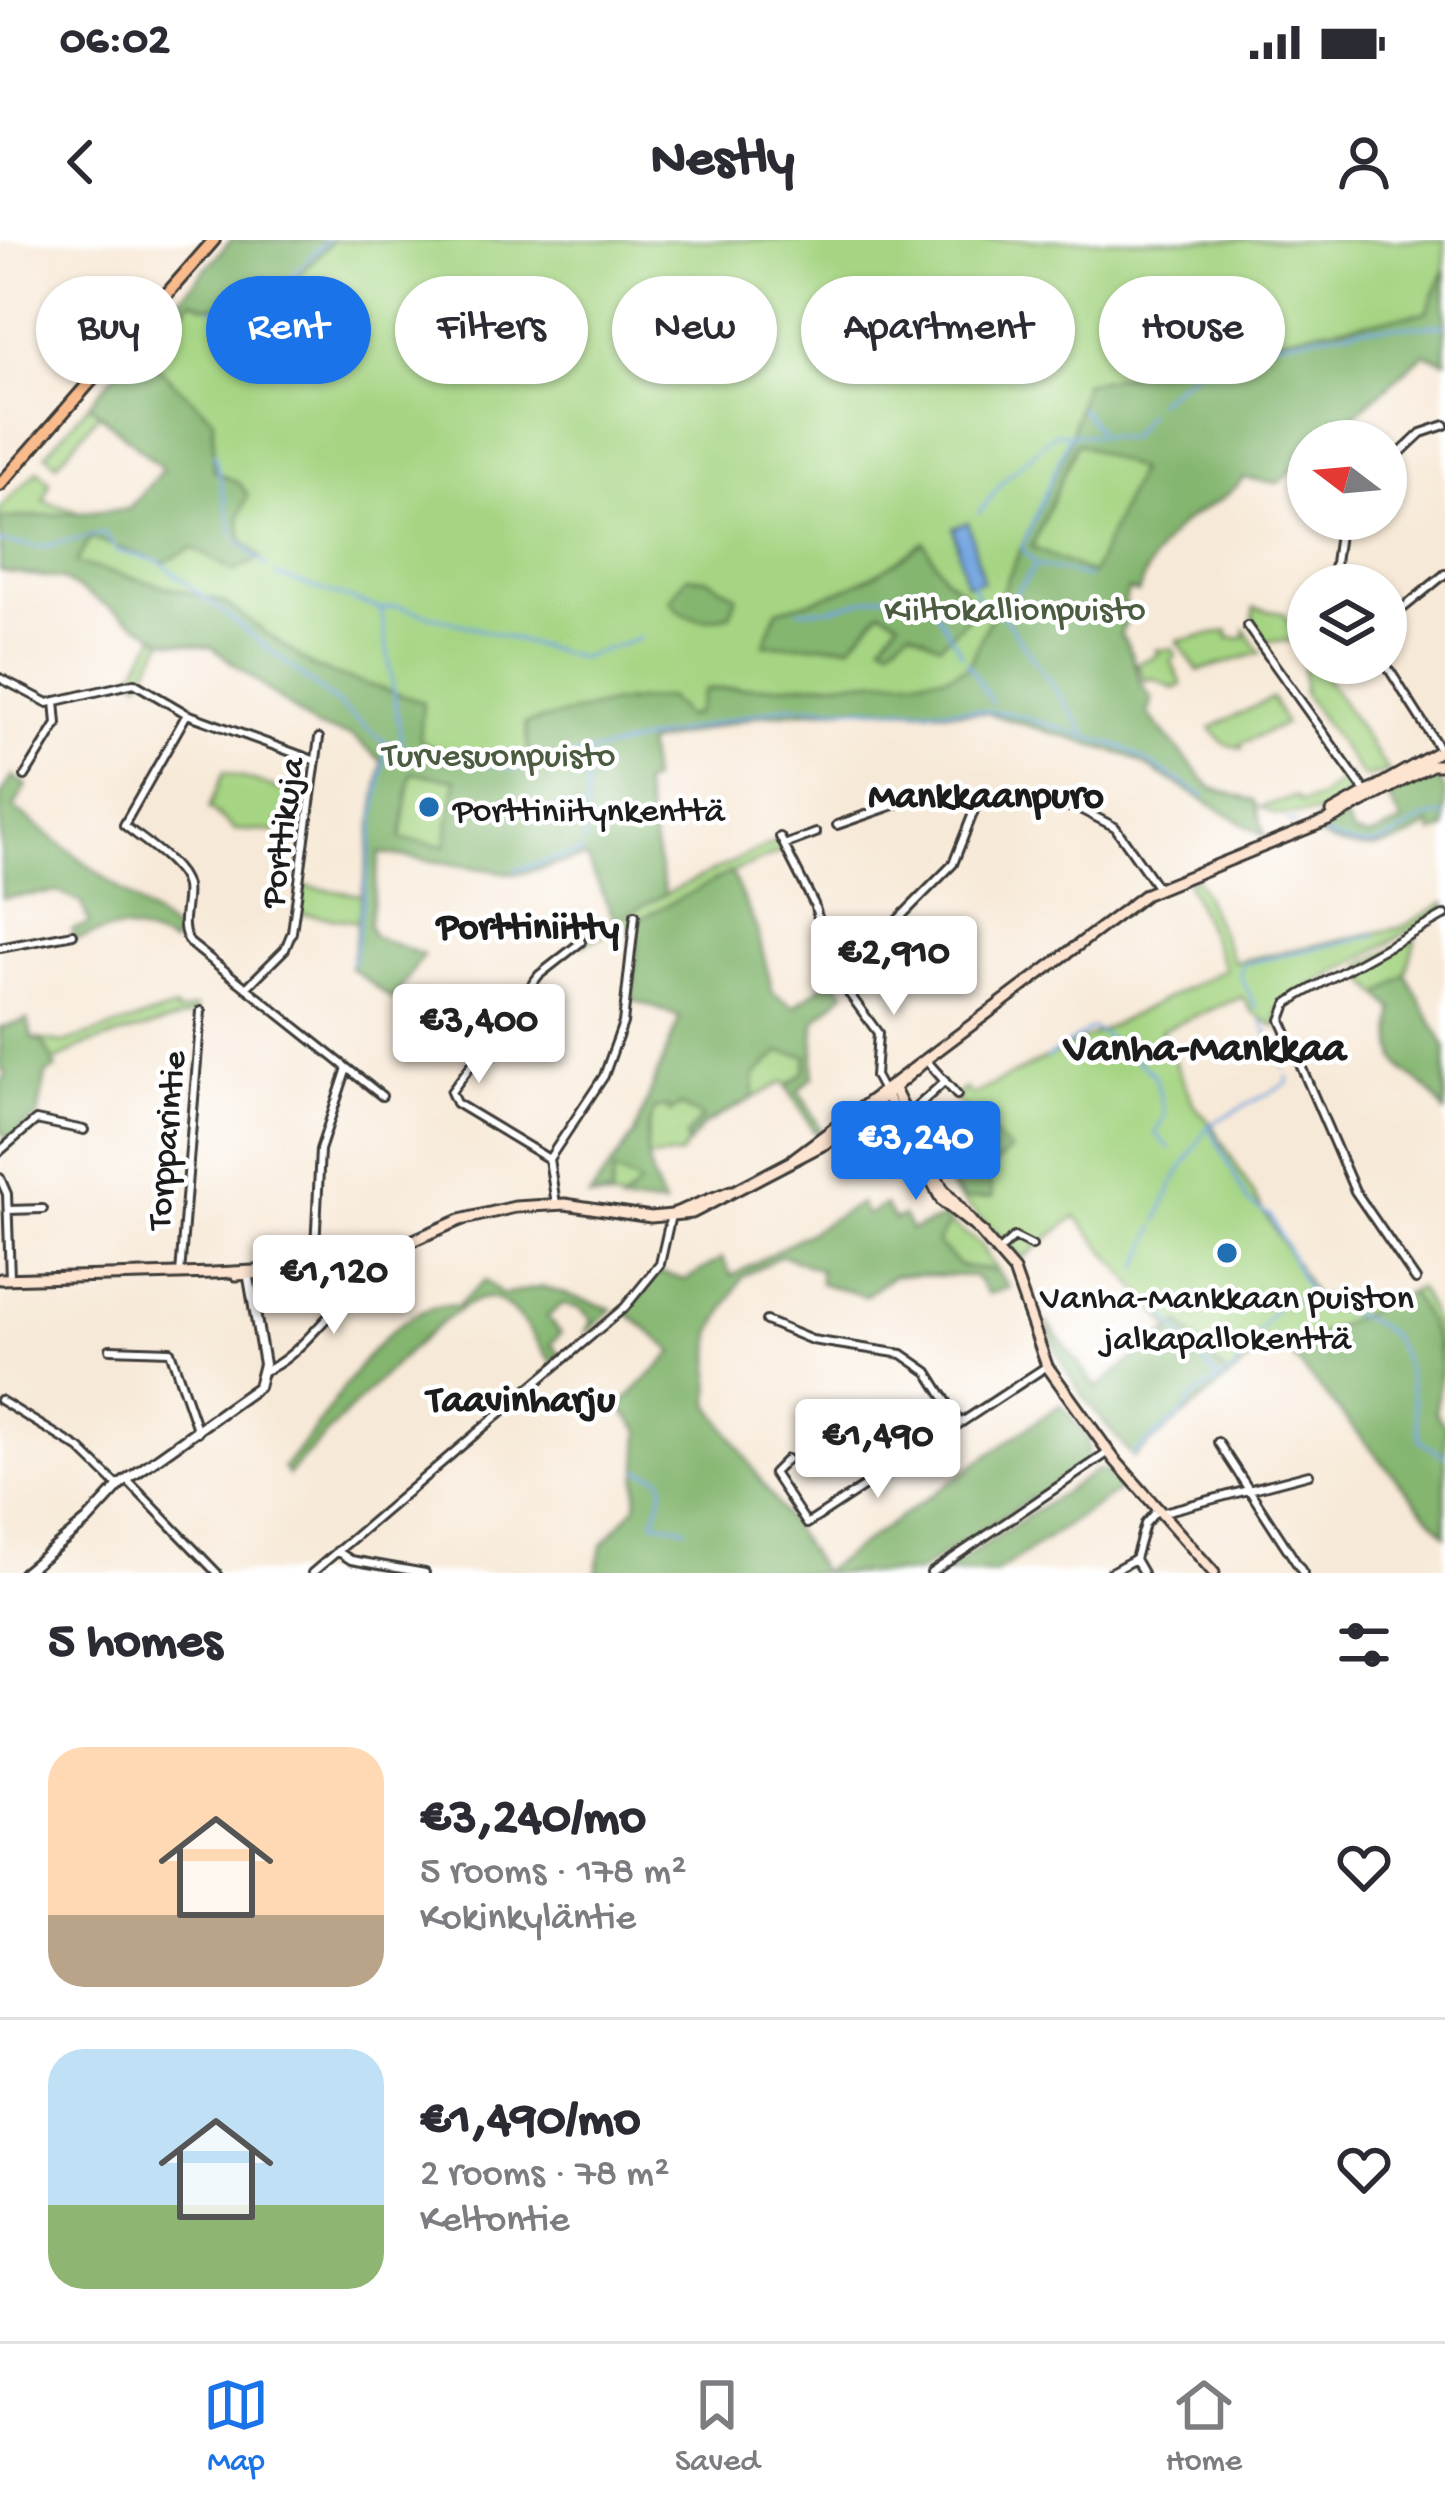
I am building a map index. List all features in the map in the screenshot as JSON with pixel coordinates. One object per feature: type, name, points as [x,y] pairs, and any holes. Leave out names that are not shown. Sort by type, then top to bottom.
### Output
[{"type":"main road","points":[[0,485],[214,240]]},
{"type":"main road","points":[[5,1278],[213,1273],[374,1261],[490,1210],[556,1204],[634,1216],[671,1215],[793,1159],[1157,887],[1324,820],[1440,756]]},
{"type":"main road","points":[[889,1090],[942,1201],[985,1234],[1017,1279],[1047,1366],[1109,1452],[1214,1573]]},
{"type":"street","points":[[1407,446],[1421,433],[1445,424]]},
{"type":"street","points":[[1407,605],[1445,575]]},
{"type":"street","points":[[1246,626],[1367,794]]},
{"type":"street","points":[[0,678],[55,701],[129,683],[187,714],[316,761]]},
{"type":"street","points":[[1397,684],[1440,756]]},
{"type":"street","points":[[26,776],[57,724],[55,701]]},
{"type":"street","points":[[187,714],[124,825],[181,874],[185,937],[382,1096]]},
{"type":"street","name":"Porttikuja","points":[[246,988],[285,949],[292,932],[319,738]]},
{"type":"street","points":[[837,825],[931,791],[1095,814],[1121,833],[1157,887]]},
{"type":"street","points":[[839,979],[953,864],[979,798]]},
{"type":"street","points":[[816,832],[782,841],[814,904],[839,979],[878,1034],[875,1068],[889,1090]]},
{"type":"street","points":[[556,1204],[549,1159],[600,1084],[616,1041],[626,1009],[634,915]]},
{"type":"street","points":[[1416,1280],[1355,1191],[1281,1020],[1288,1004],[1300,995],[1445,915]]},
{"type":"street","points":[[0,948],[73,934]]},
{"type":"street","points":[[549,1159],[456,1103],[451,1092],[538,975],[581,942]]},
{"type":"street","name":"Torpparintie","points":[[180,1274],[201,1011]]},
{"type":"street","points":[[926,1060],[957,1095]]},
{"type":"street","points":[[314,1268],[320,1150],[346,1067]]},
{"type":"street","points":[[904,1119],[945,1081]]},
{"type":"street","points":[[0,1151],[36,1120],[84,1130]]},
{"type":"street","points":[[0,1178],[8,1210],[5,1278]]},
{"type":"street","points":[[8,1210],[43,1209]]},
{"type":"street","points":[[312,1573],[381,1509],[482,1433],[641,1291],[668,1246],[671,1215]]},
{"type":"street","points":[[1000,1250],[1014,1237],[1032,1246]]},
{"type":"street","points":[[263,1371],[282,1361],[361,1284],[395,1269]]},
{"type":"street","points":[[24,1573],[87,1521],[122,1483],[253,1393],[263,1371],[248,1271]]},
{"type":"street","points":[[766,1322],[815,1341],[902,1354],[928,1372],[959,1421]]},
{"type":"street","points":[[110,1349],[170,1351],[198,1432]]},
{"type":"street","points":[[787,1459],[773,1473],[807,1524],[1047,1366]]},
{"type":"street","points":[[0,1400],[80,1449],[218,1573]]},
{"type":"street","points":[[1218,1442],[1303,1573]]},
{"type":"street","points":[[931,1573],[1109,1452]]},
{"type":"street","points":[[1143,1573],[1135,1559],[1145,1524],[1158,1511],[1309,1474]]},
{"type":"street","points":[[337,1551],[351,1560],[425,1573]]},
{"type":"street","points":[[1109,1573],[1135,1559]]},
{"type":"green space","points":[[231,240],[1445,240],[1445,361],[1424,354],[1349,420],[1287,420],[1287,475],[1278,483],[1243,477],[1227,495],[1192,516],[1166,540],[1138,593],[1128,590],[1124,603],[1131,612],[1120,634],[1152,698],[1148,714],[1211,788],[1255,801],[1265,836],[1129,756],[988,713],[852,707],[761,715],[646,744],[651,781],[642,784],[665,894],[778,840],[783,851],[731,873],[757,930],[773,993],[793,1007],[832,979],[845,992],[815,1021],[813,1077],[798,1090],[821,1129],[815,1133],[784,1082],[703,1125],[680,1155],[648,1158],[646,1166],[664,1205],[589,1197],[634,1135],[680,1017],[632,999],[639,920],[583,945],[580,939],[615,921],[587,857],[517,874],[380,853],[369,925],[373,936],[423,955],[393,1000],[351,968],[358,922],[298,913],[302,886],[362,895],[382,761],[352,736],[316,727],[212,647],[164,640],[140,682],[132,677],[156,634],[62,579],[0,571],[0,508],[38,470],[50,482],[44,501],[78,512],[129,509],[163,469],[99,414],[57,464],[46,454],[107,384],[182,384],[182,297]]},
{"type":"green space","points":[[231,240],[333,240],[299,276],[206,276],[206,306],[192,300],[182,311],[182,297]]},
{"type":"green space","name":"Kiiltokallionpuisto","points":[[1445,269],[1445,361],[1424,354],[1349,420],[1287,420],[1287,475],[1278,483],[1243,478],[1175,531],[1152,561],[1138,593],[1128,590],[1124,604],[1131,612],[1120,634],[1152,698],[1148,714],[1211,788],[1255,801],[1265,836],[1129,756],[988,713],[852,707],[761,715],[646,744],[651,781],[642,784],[665,894],[615,921],[586,857],[517,874],[380,853],[369,925],[373,936],[423,955],[393,1000],[351,968],[382,761],[352,736],[316,727],[212,647],[164,640],[62,579],[0,571],[0,519],[129,509],[163,469],[89,404],[106,384],[176,384],[213,418],[214,471],[239,483],[248,495],[239,518],[242,540],[261,558],[234,571],[193,548],[163,563],[90,538],[76,563],[223,602],[315,668],[423,702],[420,740],[430,747],[525,765],[530,763],[525,724],[611,703],[668,697],[686,717],[696,713],[704,690],[944,676],[968,667],[1070,439],[1084,383],[1285,384],[1285,336],[1426,312]],"holes":[[[1077,443],[1138,470],[1092,574],[1032,547]],[[411,773],[456,780],[445,846],[401,839]]]},
{"type":"green space","points":[[924,542],[944,576],[970,598],[969,617],[940,645],[910,629],[890,646],[882,642],[899,620],[881,610],[851,645],[764,645],[777,610],[854,585]]},
{"type":"green space","points":[[687,576],[708,579],[737,596],[730,615],[697,618],[676,607],[670,600]]},
{"type":"green space","points":[[1254,608],[1283,613],[1287,641],[1266,641],[1253,622]]},
{"type":"green space","points":[[1245,630],[1260,653],[1198,671],[1177,641],[1228,631],[1229,638],[1244,638]]},
{"type":"green space","points":[[1173,649],[1176,657],[1171,660],[1182,685],[1174,689],[1152,678],[1145,681],[1137,663],[1158,655],[1156,650]]},
{"type":"green space","points":[[1304,684],[1330,684],[1389,772],[1363,777],[1304,694]]},
{"type":"green space","points":[[1272,698],[1285,724],[1241,744],[1242,748],[1224,744],[1211,728]]},
{"type":"green space","points":[[224,772],[308,798],[303,833],[235,830],[209,808]]},
{"type":"green space","points":[[1437,773],[1445,792],[1445,830],[1432,833],[1430,824],[1390,844],[1362,848],[1319,836],[1344,817],[1354,834],[1370,837],[1402,823],[1387,794]]},
{"type":"green space","points":[[1348,774],[1353,790],[1318,813],[1276,815],[1261,807],[1295,797],[1301,803],[1319,798]]},
{"type":"green space","points":[[13,776],[27,785],[14,808],[178,934],[173,944],[124,930],[75,940],[72,930],[89,924],[82,903],[58,892],[2,898],[0,796]]},
{"type":"green space","points":[[731,872],[757,930],[773,993],[794,1007],[832,979],[845,992],[815,1021],[813,1077],[798,1090],[821,1129],[815,1133],[787,1086],[805,1072],[807,1056],[780,1052],[755,1075],[753,1098],[703,1125],[688,1145],[686,1137],[702,1117],[680,1106],[670,1112],[668,1107],[654,1109],[647,1135],[648,1158],[664,1205],[621,1204],[640,1184],[614,1172],[611,1196],[589,1197],[634,1135],[680,1017],[632,999],[640,919]]},
{"type":"green space","points":[[1196,877],[1234,962],[1402,927],[1445,903],[1445,911],[1286,1001],[1276,1015],[1277,1027],[1254,1014],[1242,997],[1161,1030],[1194,1105],[1212,1125],[1314,1295],[1385,1304],[1418,1288],[1440,1347],[1435,1412],[1445,1426],[1445,1535],[1277,1338],[1133,1457],[1071,1378],[1047,1322],[1097,1388],[1171,1329],[1076,1216],[1023,1258],[952,1191],[931,1149],[971,1115],[953,1098],[965,1088],[972,1095],[1225,969],[1187,882]]},
{"type":"green space","points":[[1416,937],[1406,974],[1445,1047],[1445,1114],[1399,1064],[1394,1010],[1368,983],[1362,966]]},
{"type":"green space","points":[[1406,974],[1445,1047],[1445,1114],[1399,1064],[1395,1053],[1394,1010],[1380,995]]},
{"type":"green space","points":[[175,1008],[177,1013],[196,1008],[196,1014],[83,1046],[54,1062],[56,1068],[46,1074],[38,1116],[7,1139],[0,1129],[0,1081],[6,1076],[0,1065],[0,1028],[28,1020],[32,1038],[63,1043]]},
{"type":"green space","points":[[28,1020],[32,1038],[43,1042],[56,1068],[46,1074],[38,1116],[7,1139],[0,1129],[0,1081],[6,1076],[0,1065],[0,1028]]},
{"type":"green space","points":[[971,1114],[1010,1150],[987,1172],[993,1197],[965,1200],[943,1176],[931,1149]]},
{"type":"green space","points":[[860,1203],[866,1215],[885,1205],[894,1220],[903,1216],[911,1230],[947,1217],[949,1223],[937,1243],[960,1266],[997,1271],[1009,1288],[988,1294],[975,1276],[894,1275],[865,1296],[820,1283],[820,1270],[782,1255],[742,1277],[712,1333],[710,1404],[822,1572],[1061,1404],[1088,1439],[1088,1461],[917,1573],[596,1573],[602,1545],[636,1506],[640,1431],[619,1406],[674,1352],[625,1311],[659,1272],[685,1280],[722,1258],[732,1276]]},
{"type":"green space","points":[[949,1223],[979,1243],[997,1271],[960,1266],[936,1243]]},
{"type":"green space","points":[[485,1280],[502,1295],[543,1287],[612,1309],[586,1334],[592,1319],[579,1308],[562,1304],[547,1317],[561,1333],[551,1344],[561,1355],[552,1362],[507,1306],[487,1298],[469,1304],[416,1345],[288,1475],[283,1468],[382,1341],[430,1308],[457,1306]]},
{"type":"green space","points":[[1410,1292],[1438,1349],[1435,1412],[1445,1426],[1445,1535],[1287,1350]]},
{"type":"green space","points":[[1047,1322],[1097,1388],[1180,1323],[1229,1378],[1133,1457],[1071,1378]]},
{"type":"green space","points":[[1097,1470],[1107,1471],[1121,1489],[996,1573],[942,1573]]},
{"type":"water","points":[[968,522],[983,581],[966,584],[953,528]]},
{"type":"waterway","points":[[292,276],[327,240]]},
{"type":"waterway","points":[[1156,402],[1219,351],[1361,328],[1445,325]]},
{"type":"waterway","points":[[1081,408],[1098,431]]},
{"type":"waterway","points":[[979,513],[1004,480],[1055,433],[1129,438],[1148,413]]},
{"type":"waterway","points":[[1036,565],[1022,548],[1071,433]]},
{"type":"waterway","points":[[214,453],[233,533]]},
{"type":"waterway","points":[[0,542],[41,547],[104,533],[117,551],[159,561],[386,743],[519,770],[787,706],[971,710],[1009,713],[1124,748],[1204,796]]},
{"type":"waterway","points":[[238,540],[267,567]]},
{"type":"waterway","points":[[1002,612],[1036,565],[1089,577]]},
{"type":"waterway","points":[[276,575],[381,609],[402,745]]},
{"type":"waterway","points":[[972,580],[978,600],[1001,613],[1086,733]]},
{"type":"waterway","points":[[798,610],[829,609],[921,586],[962,654]]},
{"type":"waterway","points":[[381,609],[397,606],[580,658],[640,638]]},
{"type":"waterway","points":[[967,662],[992,703]]},
{"type":"waterway","points":[[353,965],[386,745]]},
{"type":"waterway","points":[[584,843],[588,755]]},
{"type":"waterway","points":[[1321,835],[1371,845],[1425,819],[1445,816]]},
{"type":"waterway","points":[[1288,821],[1296,824]]},
{"type":"waterway","points":[[515,870],[583,852]]},
{"type":"waterway","points":[[1257,1009],[1240,975],[1242,964],[1376,935]]},
{"type":"waterway","points":[[1262,1021],[1285,1068]]},
{"type":"waterway","points":[[1047,1058],[1092,1028],[1110,1039]]},
{"type":"waterway","points":[[1118,1044],[1155,1076],[1165,1116],[1155,1133],[1170,1149]]},
{"type":"waterway","points":[[1158,1220],[1173,1183],[1209,1125],[1288,1083],[1287,1077]]},
{"type":"waterway","points":[[1209,1125],[1248,1202],[1271,1216],[1312,1300]]},
{"type":"waterway","points":[[1139,1269],[1155,1227]]},
{"type":"waterway","points":[[1132,1455],[1181,1416],[1192,1398],[1233,1372],[1282,1298],[1352,1314],[1389,1335],[1408,1373],[1420,1441],[1445,1456]]},
{"type":"waterway","points":[[1161,1311],[1218,1379]]},
{"type":"waterway","points":[[638,1470],[661,1477],[664,1486],[654,1521],[686,1528]]},
{"type":"place","name":"Porttiniitynkenttä","points":[[429,807]]},
{"type":"place","name":"Vanha-Mankkaan puiston jalkapallokenttä","points":[[1227,1253]]},
{"type":"district","name":"Mankkaanpuro","points":[[986,792]]},
{"type":"district","name":"Porttiniitty","points":[[528,923]]},
{"type":"district","name":"Vanha-Mankkaa","points":[[1205,1044]]},
{"type":"district","name":"Taavinharju","points":[[521,1396]]},
{"type":"park label","name":"Turvesuonpuisto","points":[[499,752]]}]
